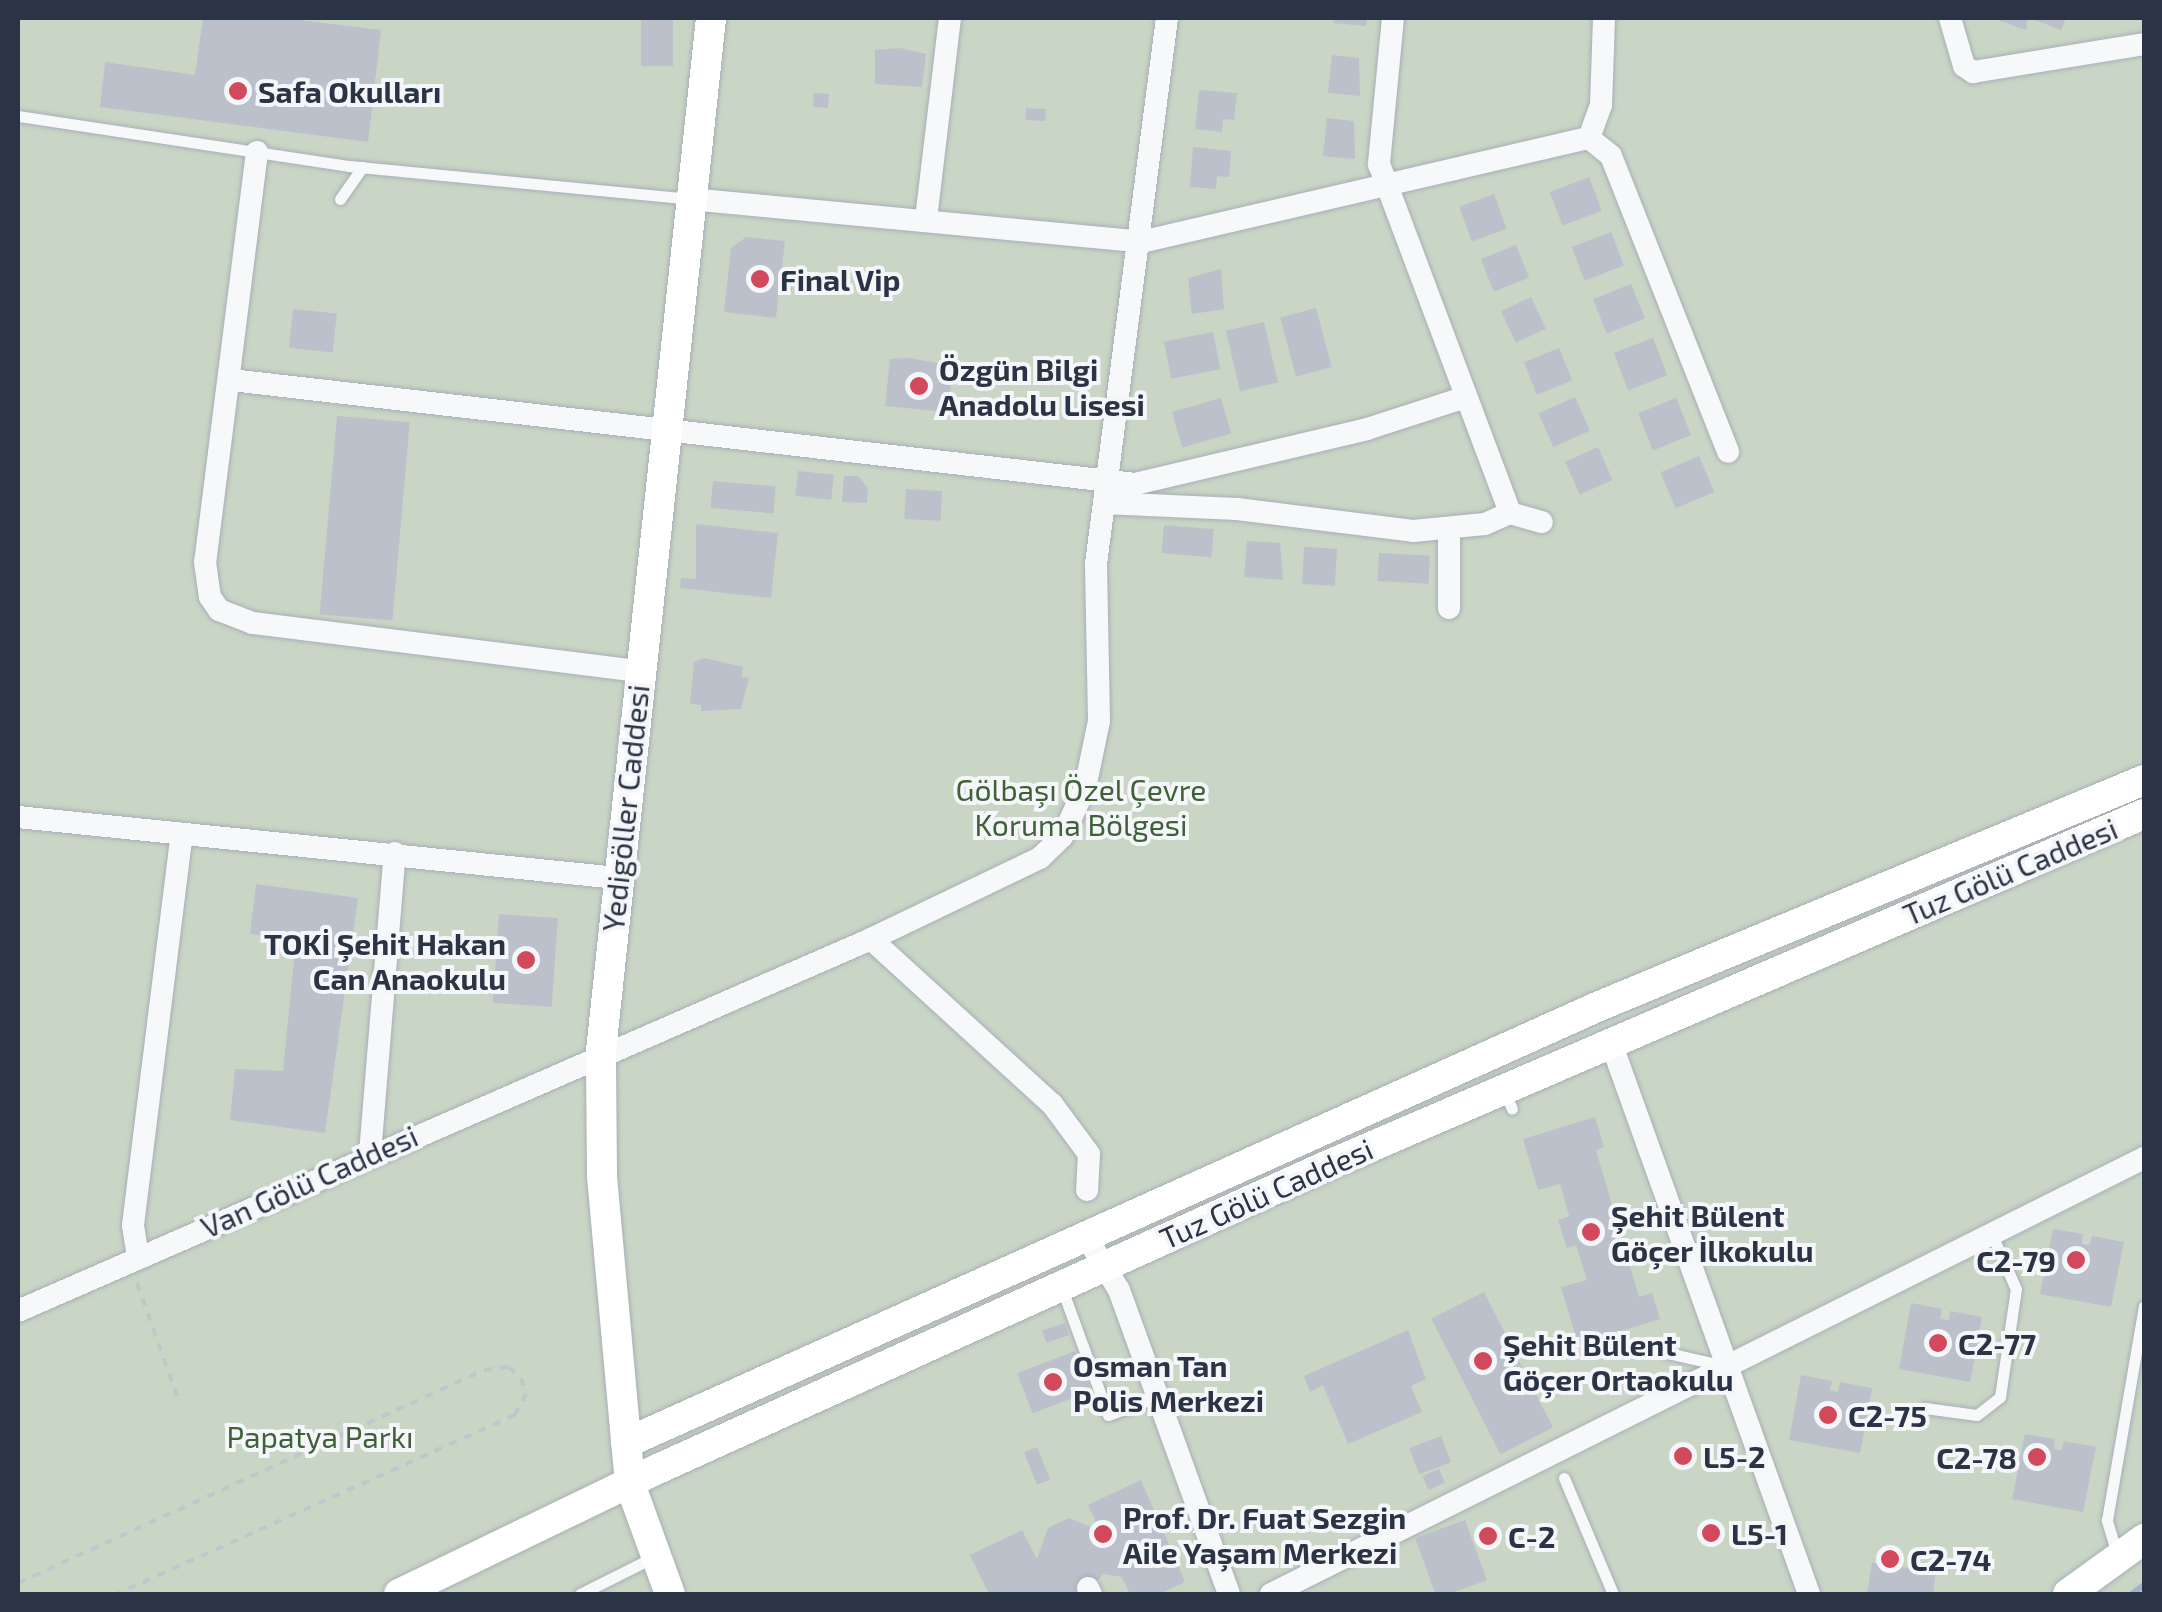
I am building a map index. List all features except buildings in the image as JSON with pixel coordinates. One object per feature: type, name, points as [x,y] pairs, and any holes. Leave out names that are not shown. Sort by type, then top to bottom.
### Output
[{"type":"street","name":"Yedigöller Caddesi","points":[[670,1594],[630,1484],[602,1175],[601,1052],[664,434],[712,18]]},
{"type":"street","points":[[926,219],[950,18]]},
{"type":"street","name":"Van Gölü Caddesi","points":[[18,1311],[137,1268],[370,1154],[871,939],[1040,858],[1062,838],[1085,788],[1099,721],[1094,620],[1105,492],[1141,242],[1167,18]]},
{"type":"street","points":[[1393,18],[1380,164],[1510,513]]},
{"type":"street","points":[[1589,138],[1601,105],[1604,18]]},
{"type":"street","points":[[1950,18],[1964,66],[1973,72],[2144,44]]},
{"type":"street","points":[[690,199],[1141,242],[1589,138]]},
{"type":"street","points":[[1589,138],[1611,156],[1728,452]]},
{"type":"street","points":[[257,152],[205,562],[219,610],[253,623],[640,672]]},
{"type":"street","points":[[231,380],[1412,531],[1449,528],[1510,513],[1542,522]]},
{"type":"street","points":[[1105,492],[1466,397]]},
{"type":"street","points":[[1449,528],[1449,608]]},
{"type":"street","name":"Tuz Gölü Caddesi","points":[[626,1443],[1597,1007],[2144,780]]},
{"type":"street","name":"Tuz Gölü Caddesi","points":[[399,1594],[1104,1265],[1610,1040],[2144,814]]},
{"type":"street","points":[[18,817],[617,878]]},
{"type":"street","points":[[137,1268],[135,1205],[175,848],[182,834]]},
{"type":"street","points":[[370,1154],[395,853]]},
{"type":"street","points":[[871,939],[1052,1104],[1089,1154],[1087,1190]]},
{"type":"street","points":[[1610,1040],[1809,1594]]},
{"type":"street","points":[[1271,1594],[2144,1158]]},
{"type":"street","points":[[1087,1238],[1104,1265],[1156,1397],[1184,1495],[1229,1594]]},
{"type":"street","points":[[2068,1594],[2144,1539]]},
{"type":"lane","points":[[18,116],[362,167],[690,199]]},
{"type":"lane","points":[[340,198],[362,167]]},
{"type":"lane","points":[[1925,1408],[1977,1415],[2000,1397],[2016,1289],[1992,1236]]},
{"type":"lane","points":[[1061,1285],[1108,1415],[1156,1397]]},
{"type":"lane","points":[[2118,1557],[2106,1520],[2144,1306]]},
{"type":"lane","points":[[1668,1353],[1705,1356],[1728,1368]]},
{"type":"lane","points":[[1564,1478],[1613,1594]]},
{"type":"lane","points":[[580,1594],[656,1555]]},
{"type":"path","points":[[137,1268],[177,1396]]},
{"type":"path","points":[[18,1583],[484,1370],[508,1367],[521,1378],[526,1394],[515,1415],[116,1594]]},
{"type":"green space","name":"Gölbaşı Özel Çevre Koruma Bölgesi","points":[[18,18],[2144,18],[2144,1594],[18,1594]]},
{"type":"waterway","points":[[2132,1594],[2144,1585]]},
{"type":"place","name":"Safa Okulları","points":[[238,91]]},
{"type":"place","name":"Final Vip","points":[[760,279]]},
{"type":"place","name":"Özgün Bilgi Anadolu Lisesi","points":[[919,386]]},
{"type":"place","name":"TOKİ Şehit Hakan Can Anaokulu","points":[[526,960]]},
{"type":"place","name":"Şehit Bülent Göçer İlkokulu","points":[[1591,1232]]},
{"type":"place","name":"C2-79","points":[[2076,1260]]},
{"type":"place","name":"C2-77","points":[[1938,1343]]},
{"type":"place","name":"Şehit Bülent Göçer Ortaokulu","points":[[1483,1361]]},
{"type":"place","name":"Osman Tan Polis Merkezi","points":[[1053,1382]]},
{"type":"place","name":"C2-75","points":[[1828,1415]]},
{"type":"place","name":"L5-2","points":[[1683,1456]]},
{"type":"place","name":"C2-78","points":[[2037,1457]]},
{"type":"place","name":"L5-1","points":[[1711,1533]]},
{"type":"place","name":"Prof. Dr. Fuat Sezgin Aile Yaşam Merkezi","points":[[1103,1534]]},
{"type":"place","name":"C-2","points":[[1488,1536]]},
{"type":"place","name":"C2-74","points":[[1890,1559]]},
{"type":"park label","name":"Papatya Parkı","points":[[320,1436]]}]
